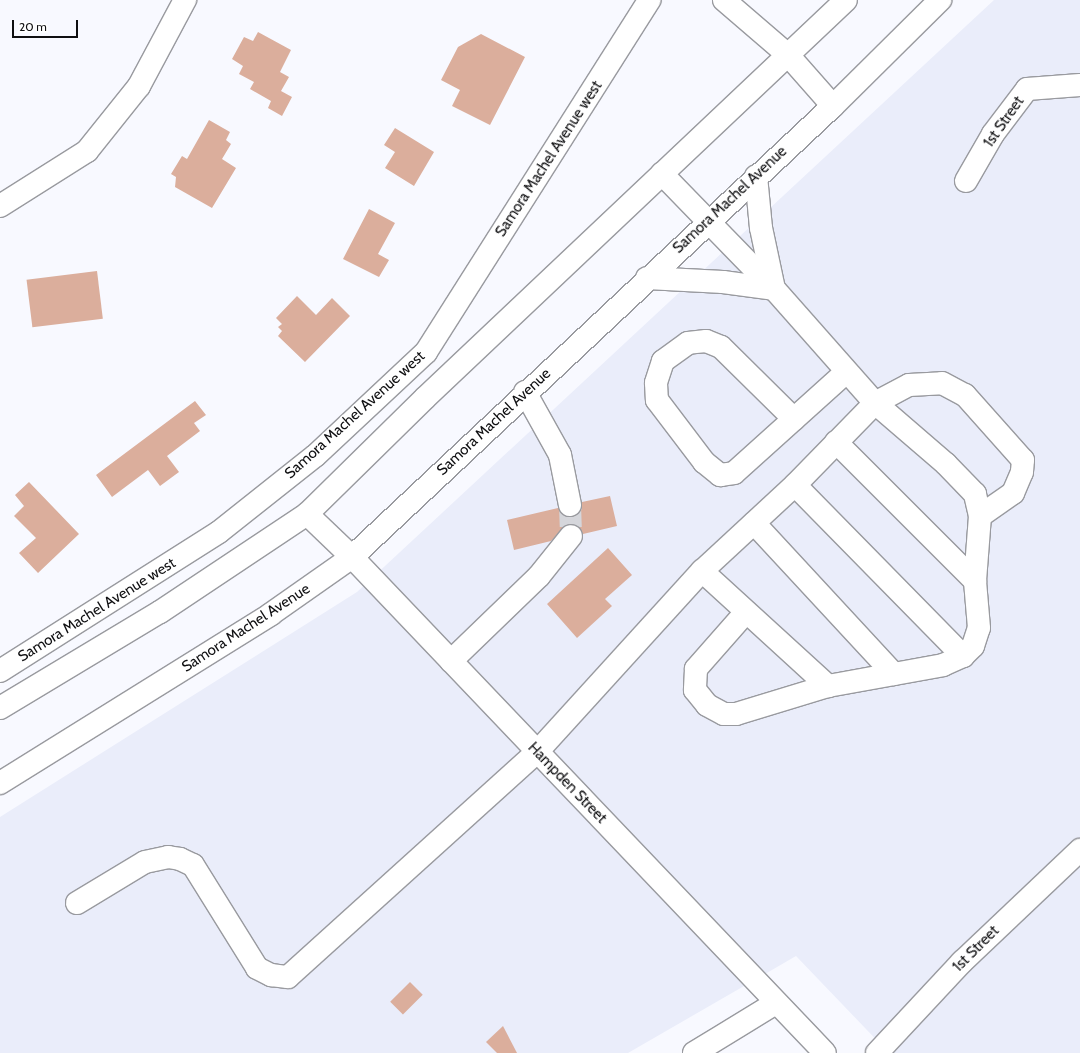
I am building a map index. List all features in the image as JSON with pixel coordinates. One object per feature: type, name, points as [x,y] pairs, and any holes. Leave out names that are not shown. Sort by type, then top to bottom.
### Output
[{"type":"main road","points":[[0,206],[87,151],[138,86],[185,0]]},
{"type":"main road","name":"Samora Machel Avenue west","points":[[0,671],[219,532],[315,456],[426,352],[649,0]]},
{"type":"main road","points":[[724,0],[788,55],[833,106]]},
{"type":"main road","points":[[0,708],[160,612],[307,514],[846,0]]},
{"type":"main road","name":"Samora Machel Avenue","points":[[0,783],[265,618],[352,558],[525,392],[708,220],[833,106],[940,0]]},
{"type":"main road","name":"1st Street","points":[[966,181],[992,134],[1027,89],[1080,85]]},
{"type":"main road","points":[[662,174],[774,289],[875,403],[946,464],[975,494],[980,516],[974,581],[979,628],[973,646],[963,656],[943,665],[828,686],[736,714],[724,714],[707,705],[695,690],[696,669],[746,612]]},
{"type":"main road","points":[[756,176],[761,228],[774,289]]},
{"type":"main road","points":[[647,278],[723,282],[774,289]]},
{"type":"main road","points":[[794,419],[721,347],[706,340],[688,343],[663,361],[656,383],[657,400],[704,462],[720,475],[734,473],[794,419],[846,372]]},
{"type":"main road","points":[[78,903],[145,862],[168,857],[180,859],[193,865],[257,968],[271,975],[288,977],[538,752],[702,571],[796,484],[875,403],[909,385],[942,383],[965,395],[1023,460],[1013,493],[980,516]]},
{"type":"main road","points":[[525,392],[560,456],[570,505]]},
{"type":"main road","points":[[836,442],[974,581]]},
{"type":"main road","points":[[796,484],[963,656]]},
{"type":"main road","name":"Hampden Street","points":[[307,514],[352,558],[451,661],[825,1053]]},
{"type":"main road","points":[[754,523],[894,674]]},
{"type":"main road","points":[[451,661],[539,576],[571,536]]},
{"type":"main road","points":[[702,571],[828,686]]},
{"type":"main road","name":"1st Street","points":[[877,1053],[962,962],[1080,850]]},
{"type":"main road","points":[[694,1053],[776,1003]]},
{"type":"shaded area","points":[[994,0],[1080,0],[1080,1053],[889,1053],[796,956],[628,1053],[0,1053],[0,817],[357,592]]},
{"type":"building","points":[[258,32],[291,50],[280,72],[289,77],[281,91],[292,97],[282,116],[268,108],[271,101],[250,89],[254,82],[239,74],[243,66],[232,59],[244,37],[253,41]]},
{"type":"building","points":[[481,34],[525,57],[490,125],[452,106],[460,90],[441,80],[458,47]]},
{"type":"building","points":[[209,120],[230,132],[226,140],[231,144],[222,159],[236,168],[212,208],[175,187],[176,177],[171,174],[182,156],[187,159]]},
{"type":"building","points":[[395,128],[434,152],[414,186],[385,168],[395,152],[384,145]]},
{"type":"building","points":[[369,209],[395,223],[378,254],[389,260],[379,277],[343,259]]},
{"type":"building","points":[[97,271],[103,319],[32,327],[27,280]]},
{"type":"building","points":[[297,296],[316,315],[332,298],[350,316],[305,362],[278,336],[282,331],[278,327],[282,324],[276,318]]},
{"type":"building","points":[[195,401],[206,415],[194,423],[200,431],[167,456],[179,472],[160,486],[148,470],[112,497],[96,475]]},
{"type":"building","points":[[29,482],[79,534],[38,573],[19,553],[36,538],[14,516],[24,506],[15,495]]},
{"type":"building","points":[[610,496],[617,526],[583,534],[578,526],[567,524],[551,541],[514,550],[507,520],[558,508],[566,517],[573,517],[582,509],[582,502]]},
{"type":"building","points":[[608,548],[632,575],[605,599],[612,606],[577,638],[547,604]]},
{"type":"building","points":[[410,982],[423,995],[403,1015],[390,1002]]},
{"type":"building","points":[[503,1026],[517,1053],[497,1053],[486,1042]]},
{"type":"tunnel","points":[[570,505],[571,536]]}]
